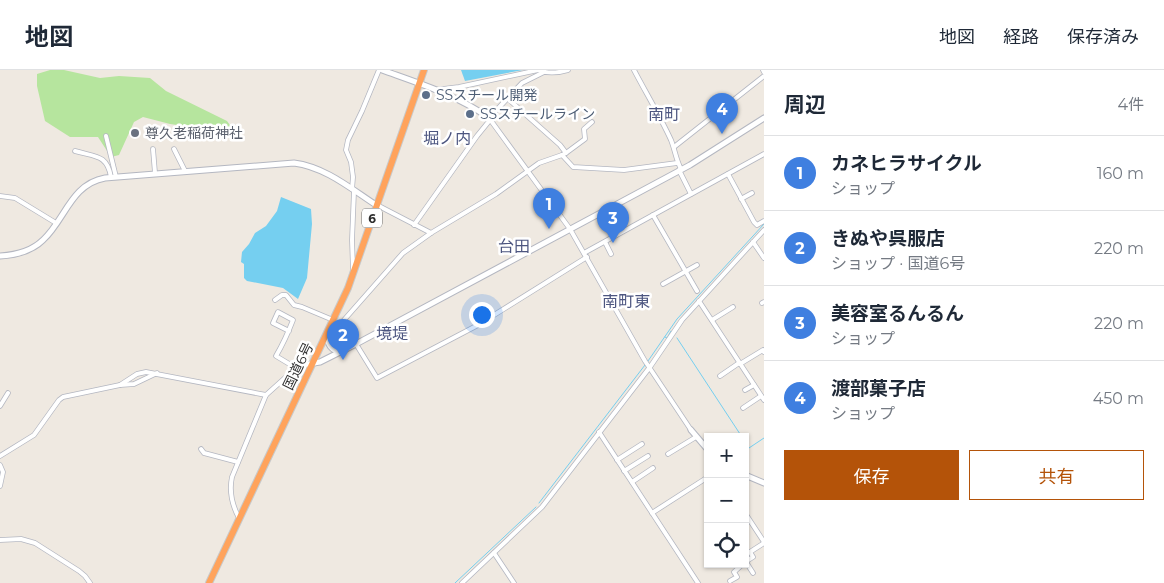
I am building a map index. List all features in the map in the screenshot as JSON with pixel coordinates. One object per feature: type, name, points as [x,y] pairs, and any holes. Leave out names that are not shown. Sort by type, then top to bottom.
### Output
[{"type":"highway","name":"国道6号","points":[[209,583],[314,363],[354,271],[424,70]]},
{"type":"street","points":[[354,271],[352,240],[353,177],[351,162],[346,150],[348,140],[380,70],[418,83],[473,107],[490,119],[570,229],[650,367],[691,430],[704,445]]},
{"type":"street","points":[[433,90],[459,87],[538,70],[556,72],[568,70]]},
{"type":"street","points":[[634,70],[674,147],[677,163],[691,194]]},
{"type":"street","points":[[414,225],[476,136],[507,98],[522,83],[543,71]]},
{"type":"street","points":[[674,147],[764,76]]},
{"type":"street","points":[[507,98],[552,136],[573,167],[624,170],[677,163]]},
{"type":"street","points":[[240,520],[234,505],[230,486],[238,462],[266,395],[296,368],[320,362],[347,349],[680,170],[764,118]]},
{"type":"street","points":[[347,349],[342,328],[344,320],[403,253],[430,233],[496,194],[539,163],[564,154],[585,139],[584,129],[592,122]]},
{"type":"street","points":[[106,136],[114,177]]},
{"type":"street","points":[[153,149],[155,174]]},
{"type":"street","points":[[174,149],[185,171]]},
{"type":"street","points":[[75,151],[106,162],[114,177]]},
{"type":"street","points":[[356,344],[377,378],[478,325],[604,242],[764,154]]},
{"type":"street","points":[[0,256],[18,253],[34,247],[45,239],[80,190],[98,179],[294,163],[304,164],[324,171],[376,205],[430,233]]},
{"type":"street","points":[[728,174],[757,225],[764,221]]},
{"type":"street","points":[[741,199],[752,193]]},
{"type":"street","points":[[0,196],[15,198],[56,223]]},
{"type":"street","points":[[653,215],[698,291]]},
{"type":"street","points":[[462,583],[542,508],[650,367],[682,320],[764,230]]},
{"type":"street","points":[[604,242],[611,254]]},
{"type":"street","points":[[753,242],[764,258]]},
{"type":"street","points":[[663,284],[697,265]]},
{"type":"street","points":[[275,300],[282,295],[286,295],[294,305],[333,320]]},
{"type":"street","points":[[699,300],[762,396],[744,408]]},
{"type":"street","points":[[712,320],[733,307]]},
{"type":"street","points":[[289,331],[273,323],[278,312],[293,320],[289,331],[276,356],[296,368]]},
{"type":"street","points":[[326,336],[328,344],[332,349],[341,352]]},
{"type":"street","points":[[720,376],[763,350],[764,352]]},
{"type":"street","points":[[120,385],[137,374],[146,372],[266,395]]},
{"type":"street","points":[[0,456],[34,436],[54,406],[63,397],[120,385],[134,384],[157,373]]},
{"type":"street","points":[[745,390],[754,384]]},
{"type":"street","points":[[0,406],[8,393]]},
{"type":"street","points":[[599,432],[698,583]]},
{"type":"street","points":[[668,454],[696,436]]},
{"type":"street","points":[[617,460],[642,444]]},
{"type":"street","points":[[201,449],[204,454],[238,462]]},
{"type":"street","points":[[624,471],[648,456]]},
{"type":"street","points":[[0,464],[3,472],[0,486]]},
{"type":"street","points":[[632,482],[653,468]]},
{"type":"street","points":[[749,477],[764,483]]},
{"type":"street","points":[[652,513],[706,478]]},
{"type":"street","points":[[749,519],[764,543],[750,552],[753,557],[749,560]]},
{"type":"street","points":[[0,540],[21,539],[35,543],[85,576],[90,583]]},
{"type":"street","points":[[494,553],[514,583]]},
{"type":"street","points":[[730,581],[737,577],[734,572],[739,568]]},
{"type":"street","points":[[749,568],[753,573]]},
{"type":"green space","points":[[50,70],[64,70],[100,78],[119,76],[150,78],[166,91],[227,121],[232,128],[226,132],[170,124],[143,117],[134,122],[119,155],[111,157],[98,137],[70,137],[45,121],[37,86],[37,74]]},
{"type":"water","points":[[461,70],[523,70],[465,81]]},
{"type":"water","points":[[281,197],[311,209],[312,224],[307,278],[298,299],[283,288],[247,281],[244,278],[244,264],[241,262],[242,252],[255,233],[266,226],[277,211]]},
{"type":"waterway","points":[[648,361],[677,319],[764,224]]},
{"type":"waterway","points":[[665,337],[667,338],[671,331]]},
{"type":"waterway","points":[[677,338],[739,433]]},
{"type":"waterway","points":[[539,503],[645,365]]},
{"type":"waterway","points":[[749,448],[764,438]]},
{"type":"waterway","points":[[455,583],[536,507]]},
{"type":"place","name":"SSスチール開発","points":[[426,95]]},
{"type":"place","name":"SSスチールライン","points":[[470,114]]},
{"type":"place","name":"尊久老稲荷神社","points":[[135,133]]},
{"type":"place","name":"渡部菓子店","points":[[722,134]]},
{"type":"place","name":"カネヒラサイクル","points":[[549,229]]},
{"type":"place","name":"美容室るんるん","points":[[613,243]]},
{"type":"place","name":"きぬや呉服店","points":[[343,360]]},
{"type":"district","name":"南町","points":[[664,114]]},
{"type":"district","name":"堀ノ内","points":[[447,138]]},
{"type":"district","name":"台田","points":[[514,246]]},
{"type":"district","name":"南町東","points":[[626,301]]},
{"type":"district","name":"境堤","points":[[392,333]]}]
